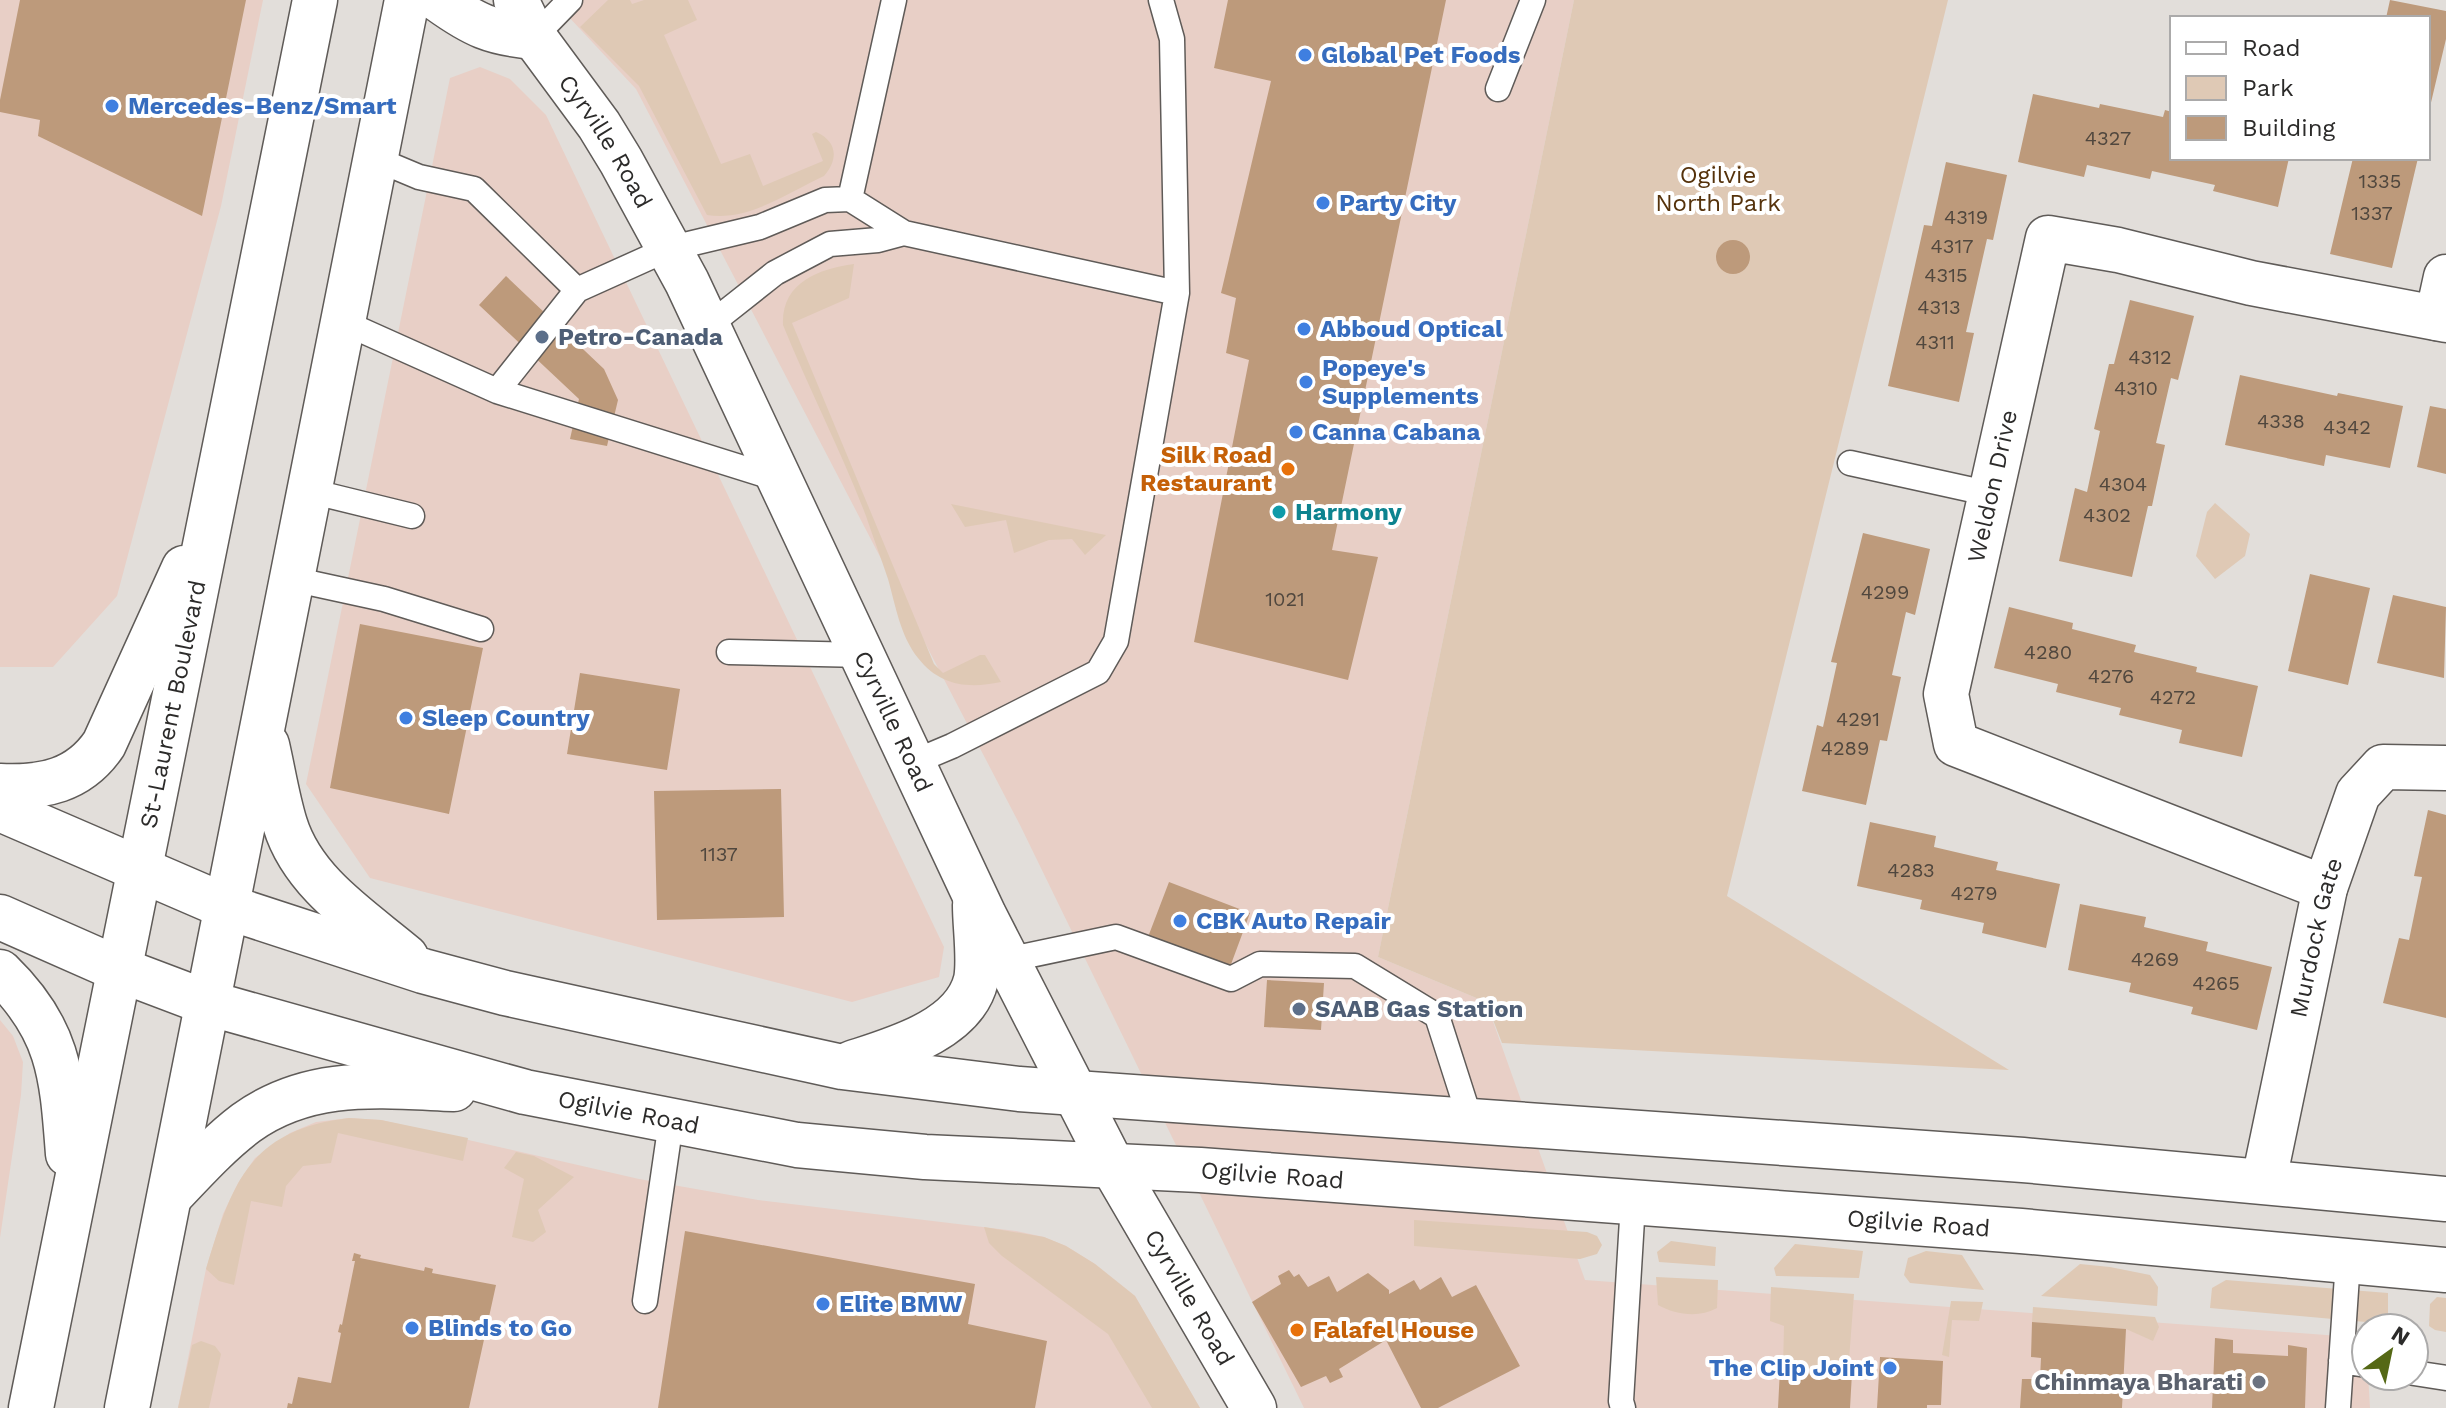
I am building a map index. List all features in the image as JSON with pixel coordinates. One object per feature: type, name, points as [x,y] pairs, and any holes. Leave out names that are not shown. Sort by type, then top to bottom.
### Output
[{"type":"main road","name":"St-Laurent Boulevard","points":[[31,1408],[315,0]]},
{"type":"main road","points":[[127,1408],[407,0]]},
{"type":"main road","points":[[439,0],[466,19],[498,34],[525,18]]},
{"type":"main road","name":"Cyrville Road","points":[[525,18],[599,125],[668,249],[708,326],[1007,960],[1112,1165],[1254,1408]]},
{"type":"main road","name":"Weldon Drive","points":[[2325,888],[1956,744],[1946,694],[2048,238],[2118,250],[2251,283],[2443,305]]},
{"type":"main road","points":[[0,786],[59,780],[82,770],[94,758],[118,715],[217,497]]},
{"type":"main road","points":[[263,727],[286,826],[300,856],[330,894],[423,971]]},
{"type":"main road","name":"Murdock Gate","points":[[2264,1180],[2325,888],[2358,794],[2383,767],[2446,768]]},
{"type":"main road","points":[[0,809],[227,907],[423,971],[505,993],[842,1067],[1019,1089],[2023,1160],[2446,1199]]},
{"type":"main road","points":[[842,1067],[915,1042],[966,1005],[976,978],[974,893]]},
{"type":"main road","name":"Ogilvie Road","points":[[0,917],[118,969],[208,1003],[525,1092],[797,1145],[925,1157],[1112,1165],[2021,1231],[2446,1270]]},
{"type":"main road","points":[[0,972],[18,989],[40,1019],[53,1045],[64,1100],[72,1206]]},
{"type":"main road","points":[[170,1196],[244,1124],[288,1099],[313,1091],[378,1086],[525,1092]]},
{"type":"main road","points":[[2021,1231],[2023,1160]]},
{"type":"lane","points":[[525,18],[570,0]]},
{"type":"lane","points":[[850,199],[894,0]]},
{"type":"lane","points":[[914,762],[1098,672],[1116,641],[1177,293],[1172,39],[1161,0]]},
{"type":"lane","points":[[1498,89],[1533,0]]},
{"type":"lane","points":[[376,159],[419,177],[474,189],[577,290]]},
{"type":"lane","points":[[497,391],[577,290],[668,249],[760,227],[825,200],[850,199],[904,233],[1177,293]]},
{"type":"lane","points":[[708,326],[775,273],[830,244],[878,240],[904,233]]},
{"type":"lane","points":[[343,322],[497,391],[781,480]]},
{"type":"lane","points":[[1850,463],[1991,494]]},
{"type":"lane","points":[[310,491],[412,516]]},
{"type":"lane","points":[[292,579],[384,599],[481,629]]},
{"type":"lane","points":[[729,652],[864,655]]},
{"type":"lane","points":[[1007,960],[1116,937],[1231,979],[1260,964],[1355,966],[1437,1016],[1471,1122]]},
{"type":"lane","points":[[645,1301],[671,1122]]},
{"type":"lane","points":[[1623,1408],[1633,1203]]},
{"type":"lane","points":[[2338,1408],[2348,1261]]},
{"type":"lane","points":[[2341,1361],[2350,1362]]},
{"type":"shaded area","points":[[0,0],[263,0],[221,206],[117,596],[53,667],[0,667]]},
{"type":"shaded area","points":[[553,0],[1574,0],[1378,957],[1486,1002],[1585,1280],[2350,1337],[2350,1392],[2369,1392],[2370,1408],[1304,1408],[1020,825],[636,89]]},
{"type":"shaded area","points":[[480,67],[510,79],[546,115],[944,947],[939,977],[852,1002],[370,878],[306,784],[450,78]]},
{"type":"shaded area","points":[[0,1020],[13,1036],[23,1062],[0,1238]]},
{"type":"shaded area","points":[[349,1118],[381,1120],[639,1179],[758,1200],[1044,1237],[1095,1264],[1135,1296],[1200,1408],[178,1408],[206,1269],[223,1214],[238,1183],[255,1158],[290,1133],[316,1122]]},
{"type":"green space","points":[[608,0],[630,0],[632,4],[644,0],[688,0],[697,20],[664,35],[721,164],[750,154],[763,186],[823,161],[812,134],[816,132],[832,145],[834,157],[829,170],[824,176],[753,210],[722,216],[707,215],[639,86],[580,27]]},
{"type":"green space","name":"Ogilvie North Park","points":[[1574,0],[1948,0],[1727,896],[2009,1070],[1502,1043],[1486,1002],[1378,957]]},
{"type":"green space","points":[[854,264],[849,298],[792,323],[934,664],[943,673],[985,655],[1001,682],[966,685],[945,680],[927,667],[912,649],[899,620],[866,516],[783,325],[788,298],[804,281],[815,274]]},
{"type":"green space","points":[[2215,503],[2250,534],[2245,556],[2215,579],[2196,556],[2207,512]]},
{"type":"green space","points":[[951,504],[1106,535],[1085,555],[1072,539],[1049,540],[1014,553],[1006,520],[965,527]]},
{"type":"green space","points":[[349,1118],[381,1120],[468,1138],[463,1161],[338,1133],[331,1163],[303,1166],[286,1186],[282,1207],[251,1201],[234,1285],[219,1281],[206,1269],[225,1211],[250,1166],[267,1148],[288,1135],[315,1124]]},
{"type":"green space","points":[[516,1152],[534,1156],[574,1177],[538,1210],[546,1232],[533,1242],[512,1237],[524,1179],[504,1168]]},
{"type":"green space","points":[[1414,1220],[1587,1232],[1597,1236],[1602,1245],[1597,1254],[1580,1259],[1414,1246]]},
{"type":"green space","points":[[984,1227],[1044,1237],[1066,1246],[1095,1264],[1135,1296],[1200,1408],[1152,1408],[1108,1334],[1002,1256],[989,1243]]},
{"type":"green space","points":[[1671,1241],[1716,1247],[1715,1266],[1659,1262],[1657,1252]]},
{"type":"green space","points":[[1795,1244],[1863,1251],[1859,1278],[1776,1276],[1774,1268]]},
{"type":"green space","points":[[1926,1251],[1962,1255],[1984,1290],[1910,1283],[1904,1275],[1908,1258]]},
{"type":"green space","points":[[2080,1264],[2150,1275],[2158,1287],[2157,1306],[2041,1296]]},
{"type":"green space","points":[[1656,1277],[1718,1280],[1717,1308],[1688,1314],[1658,1305]]},
{"type":"green space","points":[[2226,1280],[2388,1293],[2388,1312],[2350,1312],[2350,1321],[2210,1308],[2212,1288]]},
{"type":"green space","points":[[1771,1287],[1854,1294],[1848,1373],[1783,1369],[1784,1326],[1770,1321]]},
{"type":"green space","points":[[2437,1297],[2446,1298],[2446,1332],[2430,1327],[2430,1304]]},
{"type":"green space","points":[[1951,1301],[1983,1302],[1979,1321],[1952,1320],[1949,1357],[1942,1355]]},
{"type":"green space","points":[[2033,1307],[2155,1317],[2159,1327],[2153,1341],[2126,1329],[2032,1322]]},
{"type":"green space","points":[[201,1341],[215,1346],[221,1354],[209,1408],[178,1408],[192,1345]]},
{"type":"building","name":"Mercedes-Benz/Smart","points":[[20,0],[246,0],[202,216],[38,136],[40,120],[0,112]]},
{"type":"building","points":[[1228,0],[1446,0],[1332,550],[1378,557],[1348,680],[1194,642],[1249,360],[1226,353],[1236,298],[1221,293],[1271,81],[1214,68]]},
{"type":"building","points":[[2390,0],[2446,11],[2446,39],[2430,107],[2430,16],[2386,16]]},
{"type":"building","points":[[2033,94],[2163,117],[2165,110],[2170,111],[2170,160],[2289,160],[2278,207],[2213,191],[2215,185],[2152,171],[2150,179],[2087,165],[2084,177],[2018,162]]},
{"type":"building","points":[[2353,160],[2418,160],[2392,268],[2330,254]]},
{"type":"building","points":[[1946,162],[2007,175],[1993,240],[1987,239],[1966,332],[1974,333],[1959,402],[1888,386],[1924,225],[1932,226]]},
{"type":"building","points":[[1733,240],[1745,245],[1750,257],[1745,269],[1733,274],[1721,269],[1716,257],[1721,245]]},
{"type":"building","name":"Petro-Canada","points":[[506,276],[604,369],[618,400],[607,446],[570,439],[579,399],[479,305]]},
{"type":"building","points":[[2130,300],[2194,316],[2178,380],[2171,378],[2156,443],[2165,445],[2132,577],[2059,561],[2075,488],[2087,492],[2100,431],[2094,429],[2109,364],[2114,364]]},
{"type":"building","points":[[2240,375],[2337,396],[2338,393],[2403,406],[2390,468],[2326,455],[2324,466],[2225,445]]},
{"type":"building","points":[[2430,406],[2446,409],[2446,474],[2417,467]]},
{"type":"building","points":[[1863,533],[1930,549],[1915,615],[1906,612],[1892,675],[1901,677],[1887,741],[1880,740],[1866,805],[1802,791],[1817,725],[1823,727],[1837,663],[1831,662]]},
{"type":"building","points":[[2310,574],[2370,588],[2348,685],[2288,671]]},
{"type":"building","points":[[2393,595],[2446,607],[2444,678],[2377,663]]},
{"type":"building","points":[[2009,607],[2073,623],[2072,629],[2136,645],[2134,652],[2197,667],[2196,672],[2258,686],[2242,757],[2179,743],[2182,730],[2119,715],[2121,708],[2056,692],[2058,684],[1994,668]]},
{"type":"building","name":"Sleep Country","points":[[360,624],[483,648],[449,814],[330,788]]},
{"type":"building","points":[[580,673],[680,689],[667,770],[567,754]]},
{"type":"building","points":[[781,789],[784,917],[657,920],[654,791]]},
{"type":"building","points":[[2428,810],[2446,815],[2446,1018],[2383,1003],[2399,938],[2409,940],[2422,877],[2414,876]]},
{"type":"building","points":[[1870,822],[1936,836],[1934,847],[1998,862],[1996,870],[2060,884],[2046,948],[1982,933],[1984,923],[1920,909],[1922,900],[1857,886]]},
{"type":"building","points":[[1169,882],[1250,913],[1230,967],[1148,937]]},
{"type":"building","points":[[2080,904],[2146,917],[2144,927],[2208,942],[2206,951],[2272,967],[2257,1030],[2191,1014],[2193,1007],[2129,992],[2131,983],[2068,970]]},
{"type":"building","points":[[1267,980],[1324,983],[1321,1030],[1264,1027]]},
{"type":"building","name":"Elite BMW","points":[[685,1231],[975,1284],[968,1324],[1047,1341],[1035,1408],[658,1408]]},
{"type":"building","name":"Blinds to Go","points":[[354,1253],[361,1255],[360,1258],[424,1271],[425,1267],[433,1269],[432,1273],[496,1285],[469,1408],[287,1408],[288,1403],[292,1404],[298,1377],[331,1383]]},
{"type":"building","points":[[1289,1270],[1294,1277],[1299,1274],[1308,1287],[1329,1276],[1337,1292],[1368,1273],[1389,1290],[1389,1294],[1414,1280],[1420,1290],[1441,1277],[1452,1297],[1476,1285],[1520,1366],[1438,1408],[1421,1408],[1386,1340],[1339,1369],[1343,1377],[1330,1383],[1326,1376],[1301,1387],[1252,1302],[1281,1284],[1278,1276]]},
{"type":"building","points":[[2032,1322],[2126,1329],[2122,1408],[2020,1408],[2022,1379],[2040,1379],[2041,1358],[2031,1357]]},
{"type":"building","name":"Chinmaya Bharati","points":[[2215,1338],[2233,1340],[2233,1353],[2288,1356],[2288,1345],[2307,1348],[2305,1408],[2212,1408]]},
{"type":"building","points":[[1880,1357],[1943,1361],[1941,1405],[1877,1408]]},
{"type":"building","points":[[1780,1369],[1852,1373],[1850,1408],[1778,1408]]},
{"type":"place","name":"Global Pet Foods","points":[[1305,55]]},
{"type":"place","name":"Mercedes-Benz/Smart","points":[[112,106]]},
{"type":"place","name":"Party City","points":[[1323,203]]},
{"type":"place","name":"Abboud Optical","points":[[1304,329]]},
{"type":"place","name":"Petro-Canada","points":[[542,337]]},
{"type":"place","name":"Popeye's Supplements","points":[[1306,382]]},
{"type":"place","name":"Canna Cabana","points":[[1296,432]]},
{"type":"place","name":"Silk Road Restaurant","points":[[1288,469]]},
{"type":"place","name":"Harmony","points":[[1279,512]]},
{"type":"place","name":"Sleep Country","points":[[406,718]]},
{"type":"place","name":"CBK Auto Repair","points":[[1180,921]]},
{"type":"place","name":"SAAB Gas Station","points":[[1299,1009]]},
{"type":"place","name":"Elite BMW","points":[[823,1304]]},
{"type":"place","name":"Blinds to Go","points":[[412,1328]]},
{"type":"place","name":"Falafel House","points":[[1297,1330]]},
{"type":"place","name":"The Clip Joint","points":[[1890,1368]]},
{"type":"place","name":"Chinmaya Bharati","points":[[2259,1382]]}]
